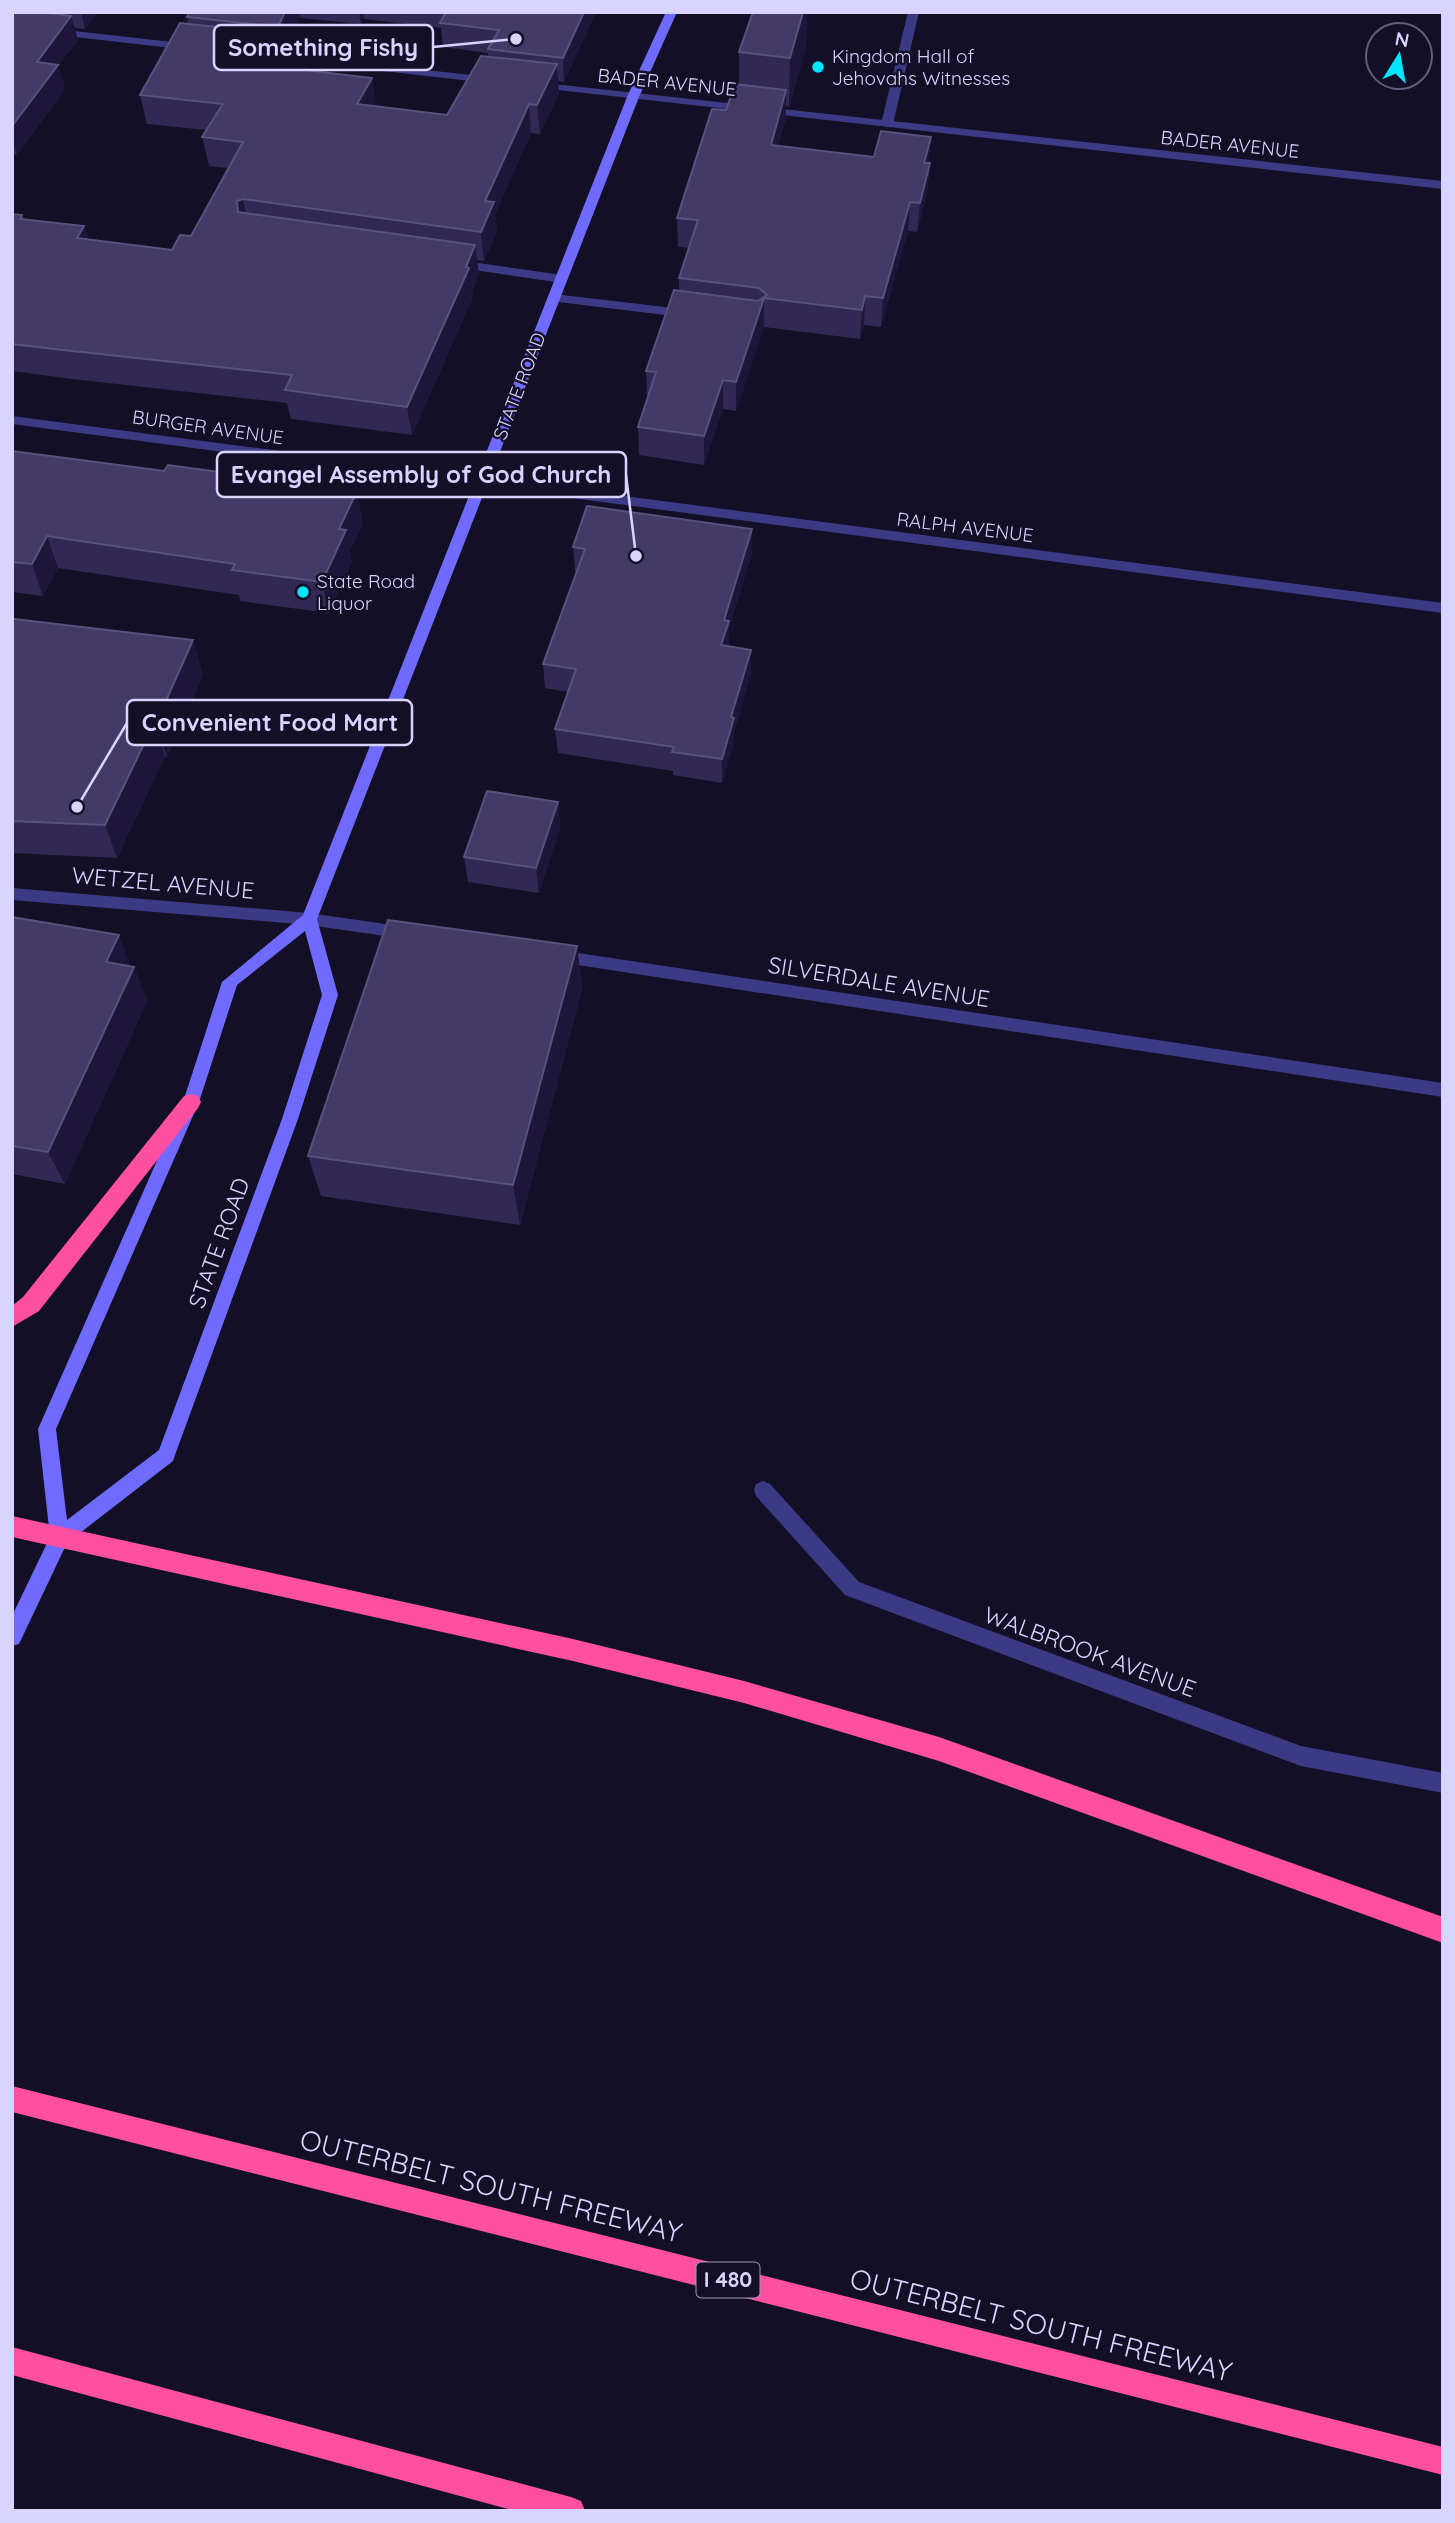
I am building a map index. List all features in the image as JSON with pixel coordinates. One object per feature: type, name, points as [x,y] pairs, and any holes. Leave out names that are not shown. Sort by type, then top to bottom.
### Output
[{"type":"highway","points":[[12,1318],[31,1304],[191,1102]]},
{"type":"highway","points":[[12,1526],[573,1650],[744,1692],[939,1749],[1443,1930]]},
{"type":"highway","name":"OUTERBELT SOUTH FREEWAY","points":[[12,2099],[1443,2461]]},
{"type":"highway","points":[[12,2361],[571,2511]]},
{"type":"main road","name":"STATE ROAD","points":[[60,1536],[47,1429],[191,1102],[230,982],[309,919],[633,96],[672,12]]},
{"type":"main road","name":"STATE ROAD","points":[[12,1637],[60,1536],[166,1455],[290,1119],[330,995],[309,919]]},
{"type":"street","points":[[887,124],[914,12]]},
{"type":"street","points":[[12,27],[201,48]]},
{"type":"street","points":[[242,53],[502,82]]},
{"type":"street","name":"BADER AVENUE","points":[[516,83],[1443,185]]},
{"type":"street","points":[[438,261],[562,279]]},
{"type":"street","points":[[554,298],[705,316]]},
{"type":"street","name":"BURGER AVENUE","points":[[12,420],[481,484]]},
{"type":"street","name":"RALPH AVENUE","points":[[481,484],[1443,608]]},
{"type":"street","name":"WETZEL AVENUE","points":[[12,894],[309,919]]},
{"type":"street","points":[[309,919],[420,936]]},
{"type":"street","name":"SILVERDALE AVENUE","points":[[545,954],[1443,1090]]},
{"type":"street","name":"WALBROOK AVENUE","points":[[763,1490],[852,1589],[1301,1756],[1443,1783]]},
{"type":"building","points":[[12,12],[71,16],[37,62],[58,65],[12,126]]},
{"type":"building","points":[[189,12],[285,12],[278,27],[187,17]]},
{"type":"building","points":[[446,12],[584,12],[563,58],[488,49],[499,30],[440,23]]},
{"type":"building","points":[[753,12],[803,12],[790,58],[739,52]]},
{"type":"building","points":[[180,23],[271,33],[254,64],[372,78],[357,104],[447,115],[481,56],[557,64],[537,105],[529,104],[485,201],[494,202],[481,232],[243,199],[237,201],[238,212],[475,245],[466,267],[469,268],[407,407],[285,390],[292,375],[12,344],[12,214],[22,215],[20,219],[84,226],[77,238],[172,250],[180,235],[191,236],[243,142],[202,137],[223,104],[140,95]]},
{"type":"building","points":[[735,84],[786,90],[771,145],[874,157],[881,131],[931,137],[924,163],[930,163],[920,203],[910,202],[883,298],[865,296],[862,310],[764,298],[736,382],[723,380],[704,436],[638,427],[656,372],[646,371],[674,290],[758,301],[767,295],[759,288],[679,278],[698,220],[677,218],[712,109],[726,110]]},
{"type":"building","points":[[12,451],[164,471],[168,465],[357,491],[339,529],[346,530],[322,582],[232,570],[235,564],[47,536],[32,564],[12,562]]},
{"type":"building","points":[[587,506],[752,529],[724,620],[729,621],[721,645],[751,650],[731,717],[734,718],[722,759],[672,752],[674,747],[555,729],[576,669],[543,664],[585,549],[573,547]]},
{"type":"building","points":[[14,619],[193,640],[156,723],[105,825],[12,821]]},
{"type":"building","points":[[487,791],[558,802],[536,868],[464,857]]},
{"type":"building","points":[[12,917],[119,935],[106,962],[134,967],[48,1152],[12,1146]]},
{"type":"building","points":[[388,920],[577,946],[513,1185],[308,1156]]},
{"type":"place","name":"Something Fishy","points":[[516,39]]},
{"type":"place","name":"Kingdom Hall of Jehovahs Witnesses","points":[[818,67]]},
{"type":"place","name":"Evangel Assembly of God Church","points":[[636,556]]},
{"type":"place","name":"State Road Liquor","points":[[303,592]]},
{"type":"place","name":"Convenient Food Mart","points":[[77,807]]}]
